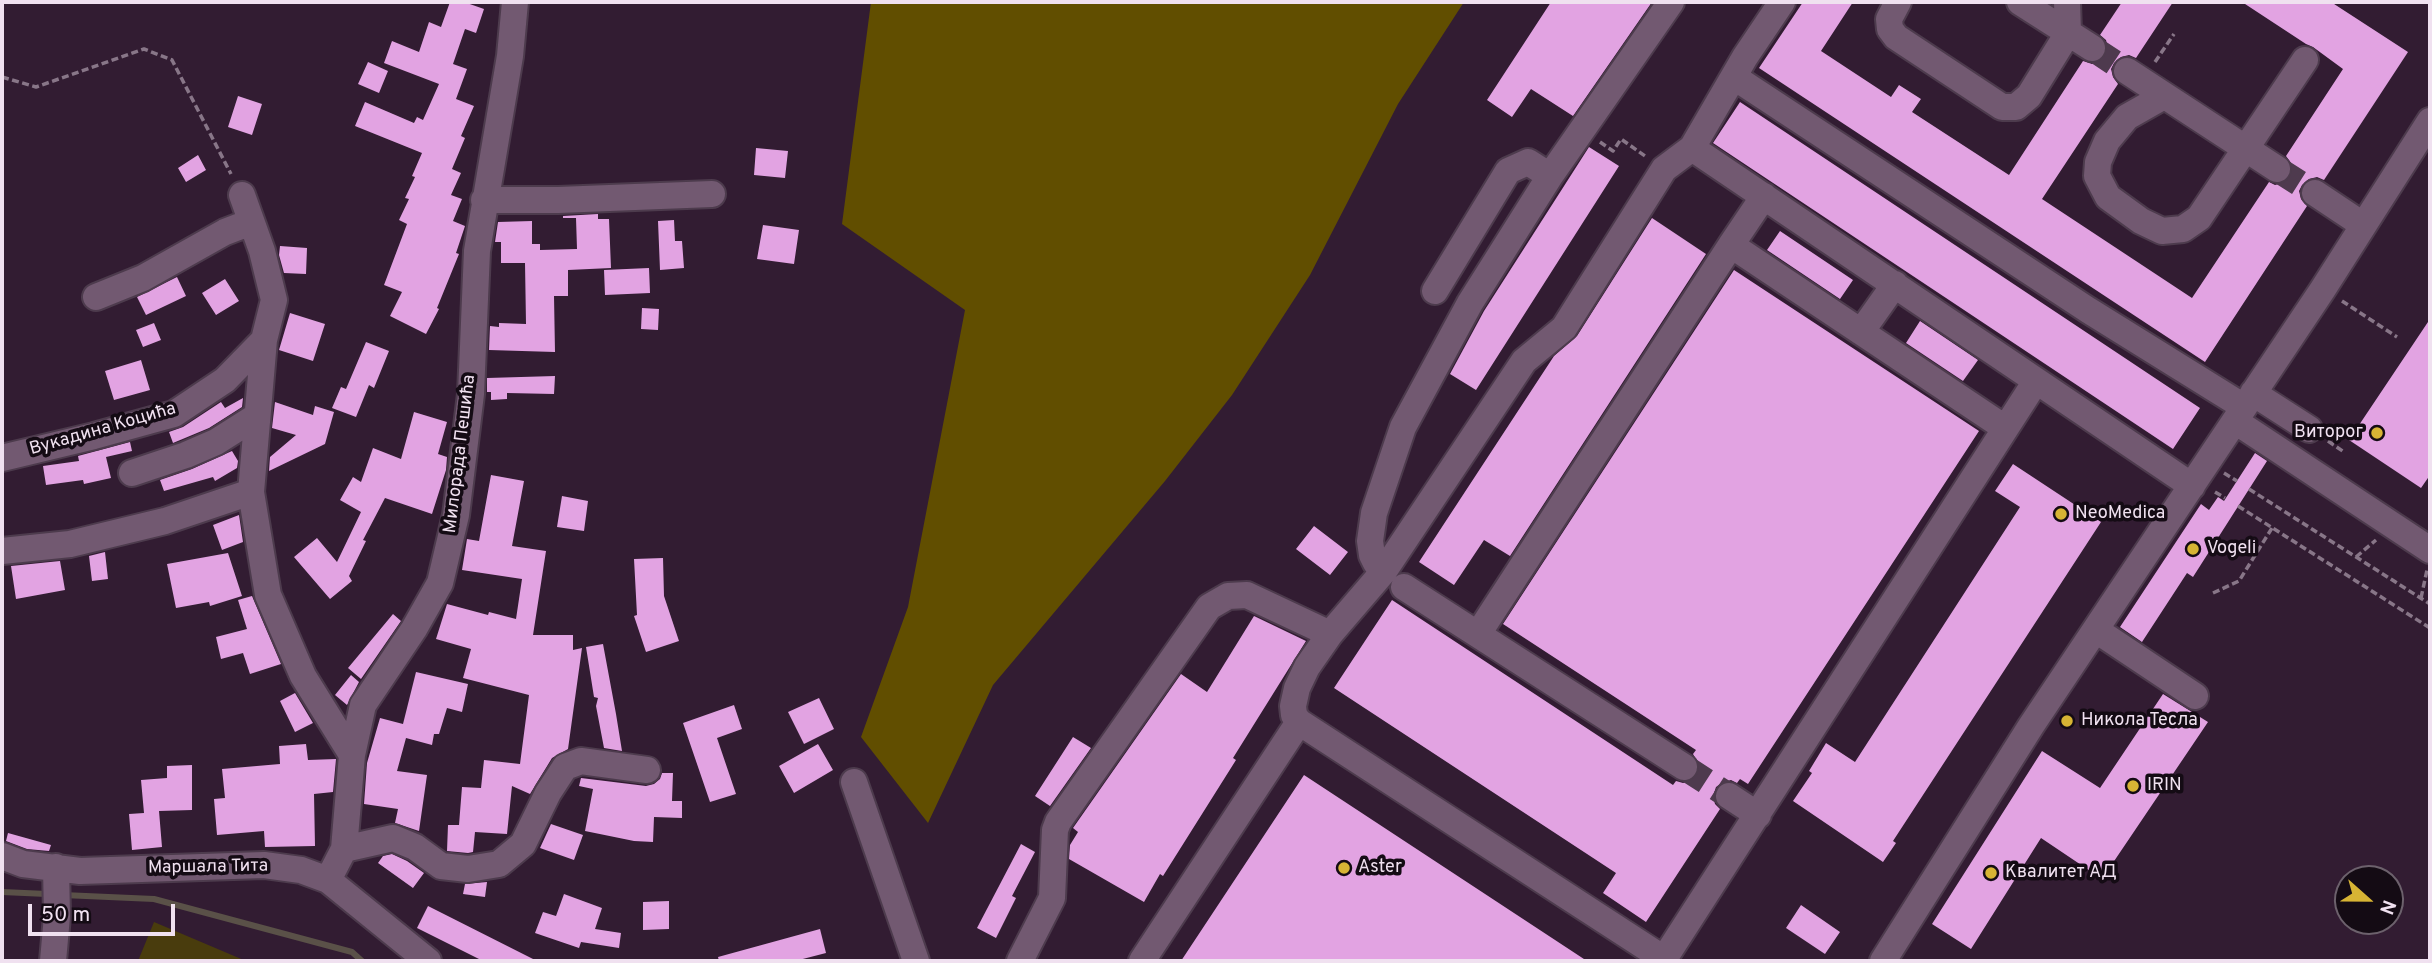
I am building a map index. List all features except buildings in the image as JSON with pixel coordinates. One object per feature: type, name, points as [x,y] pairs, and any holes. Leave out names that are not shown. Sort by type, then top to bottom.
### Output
[{"type":"street","name":"Милорада Пешића","points":[[328,880],[344,849],[352,755],[363,705],[414,629],[440,583],[456,515],[471,394],[477,251],[510,56],[515,2]]},
{"type":"street","points":[[1671,2],[1549,176],[1469,303],[1403,427],[1374,513],[1370,541],[1372,555],[1394,579],[1684,767]]},
{"type":"street","points":[[1782,2],[1692,148],[1664,169],[1564,328],[1524,361],[1394,579],[1330,634],[1307,667],[1297,688],[1294,715],[1299,722],[1666,960],[2036,380]]},
{"type":"street","points":[[1898,2],[1889,19],[1890,29],[1896,37],[2002,107],[2016,107],[2029,96],[2068,33],[2067,2]]},
{"type":"street","points":[[2020,2],[2092,48]]},
{"type":"street","points":[[2164,96],[2127,117],[2107,141],[2098,162],[2097,176],[2108,197],[2141,221],[2162,231],[2183,229],[2199,218],[2305,60]]},
{"type":"street","points":[[2134,76],[2277,169]]},
{"type":"street","points":[[1734,77],[2088,310],[2244,407],[2429,557]]},
{"type":"street","points":[[1883,961],[2024,737],[2322,289],[2430,121]]},
{"type":"street","points":[[1692,148],[2192,486]]},
{"type":"street","points":[[1435,291],[1508,171],[1528,162],[1549,176]]},
{"type":"street","points":[[2315,193],[2364,225]]},
{"type":"street","points":[[484,200],[558,201],[712,194]]},
{"type":"street","points":[[242,195],[274,300],[264,340],[251,492],[268,595],[303,676],[352,755]]},
{"type":"street","points":[[1478,634],[1764,196]]},
{"type":"street","points":[[96,297],[143,278],[225,232],[251,222]]},
{"type":"street","points":[[1731,245],[2005,428]]},
{"type":"street","points":[[1861,332],[1895,284]]},
{"type":"street","name":"Вукадина Коцића","points":[[2,457],[174,414],[225,380],[264,340]]},
{"type":"street","points":[[2244,407],[2309,429]]},
{"type":"street","points":[[132,473],[216,442],[257,416]]},
{"type":"street","points":[[2,551],[70,544],[105,536],[165,521],[251,492]]},
{"type":"street","points":[[1020,961],[1052,898],[1055,830],[1058,822],[1209,607],[1228,596],[1247,596],[1330,634]]},
{"type":"street","points":[[2096,630],[2195,696]]},
{"type":"street","points":[[1142,961],[1299,722]]},
{"type":"street","points":[[344,849],[393,838],[415,847],[441,866],[468,869],[499,864],[523,845],[548,793],[565,767],[581,761],[647,770]]},
{"type":"street","points":[[854,782],[916,961]]},
{"type":"street","points":[[1728,796],[1758,815]]},
{"type":"street","name":"Маршала Тита","points":[[2,856],[23,864],[80,871],[264,865],[301,870],[328,880],[428,961]]},
{"type":"street","points":[[53,961],[57,916],[56,867]]},
{"type":"path","points":[[2134,76],[2174,34]]},
{"type":"path","points":[[2,77],[36,87],[144,49],[172,60],[242,195]]},
{"type":"path","points":[[1581,130],[1613,151],[1621,139],[1664,169]]},
{"type":"path","points":[[2322,289],[2397,337]]},
{"type":"path","points":[[2249,489],[2430,604]]},
{"type":"path","points":[[2238,506],[2430,628]]},
{"type":"path","points":[[2213,593],[2239,581],[2272,528]]},
{"type":"path","points":[[2421,598],[2429,557]]},
{"type":"shaded area","points":[[871,2],[1464,2],[1398,104],[1310,275],[1232,395],[1165,481],[993,685],[928,823],[861,737],[908,607],[965,310],[842,224]]},
{"type":"shaded area","points":[[154,922],[246,961],[138,961]]},
{"type":"waterway","points":[[2,892],[47,894]]},
{"type":"waterway","points":[[63,895],[154,899],[352,952],[362,961]]},
{"type":"tunnel","points":[[2092,48],[2127,71]]},
{"type":"tunnel","points":[[2277,169],[2315,193]]},
{"type":"tunnel","points":[[1684,767],[1729,796]]},
{"type":"place","name":"Виторог","points":[[2377,433]]},
{"type":"place","name":"NeoMedica","points":[[2061,514]]},
{"type":"place","name":"Vogeli","points":[[2193,549]]},
{"type":"place","name":"Никола Тесла","points":[[2067,721]]},
{"type":"place","name":"IRIN","points":[[2133,786]]},
{"type":"place","name":"Aster","points":[[1344,868]]},
{"type":"place","name":"Квалитет АД","points":[[1991,873]]}]
